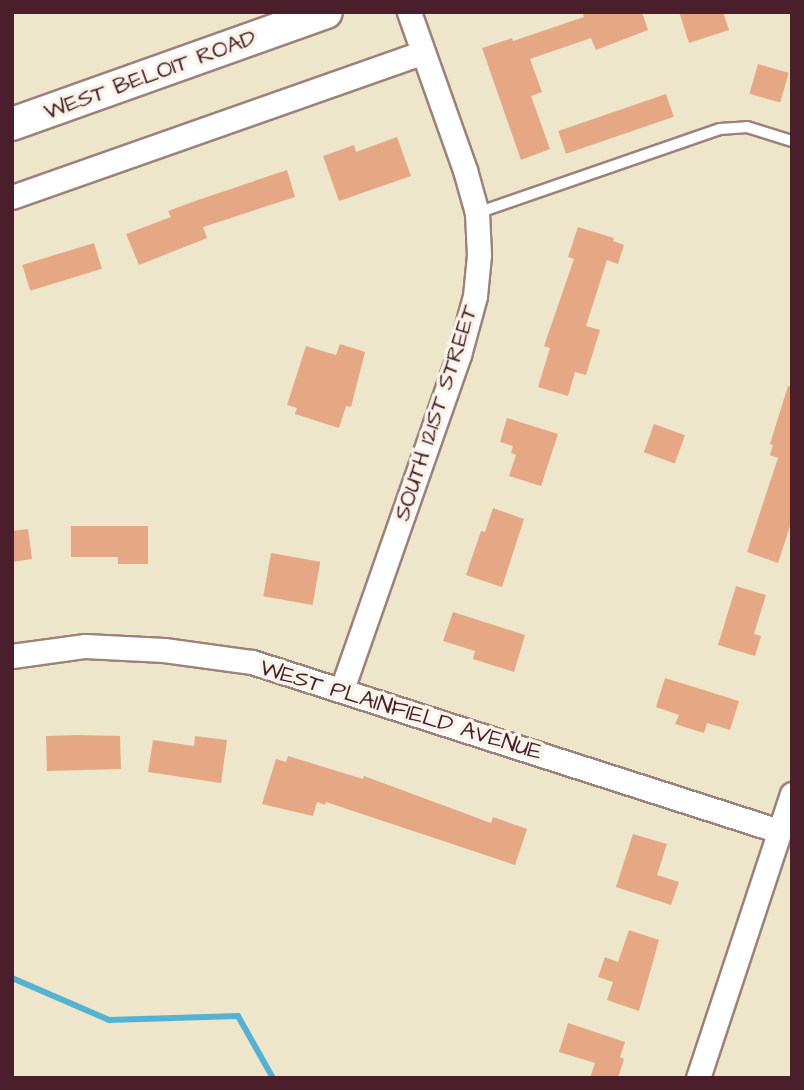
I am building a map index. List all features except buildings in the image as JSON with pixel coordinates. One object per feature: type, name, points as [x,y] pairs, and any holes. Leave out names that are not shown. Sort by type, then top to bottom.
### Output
[{"type":"main road","name":"WEST BELOIT ROAD","points":[[12,124],[326,12]]},
{"type":"street","name":"SOUTH 121ST STREET","points":[[342,689],[462,343],[475,296],[479,255],[477,213],[466,170],[421,52],[409,12]]},
{"type":"street","points":[[12,197],[421,52]]},
{"type":"street","name":"WEST PLAINFIELD AVENUE","points":[[12,656],[85,646],[164,650],[252,662],[779,831]]},
{"type":"street","points":[[698,1078],[792,794]]},
{"type":"lane","points":[[477,213],[720,129],[747,127],[792,141]]},
{"type":"waterway","points":[[12,978],[109,1020],[238,1016],[273,1078]]}]
